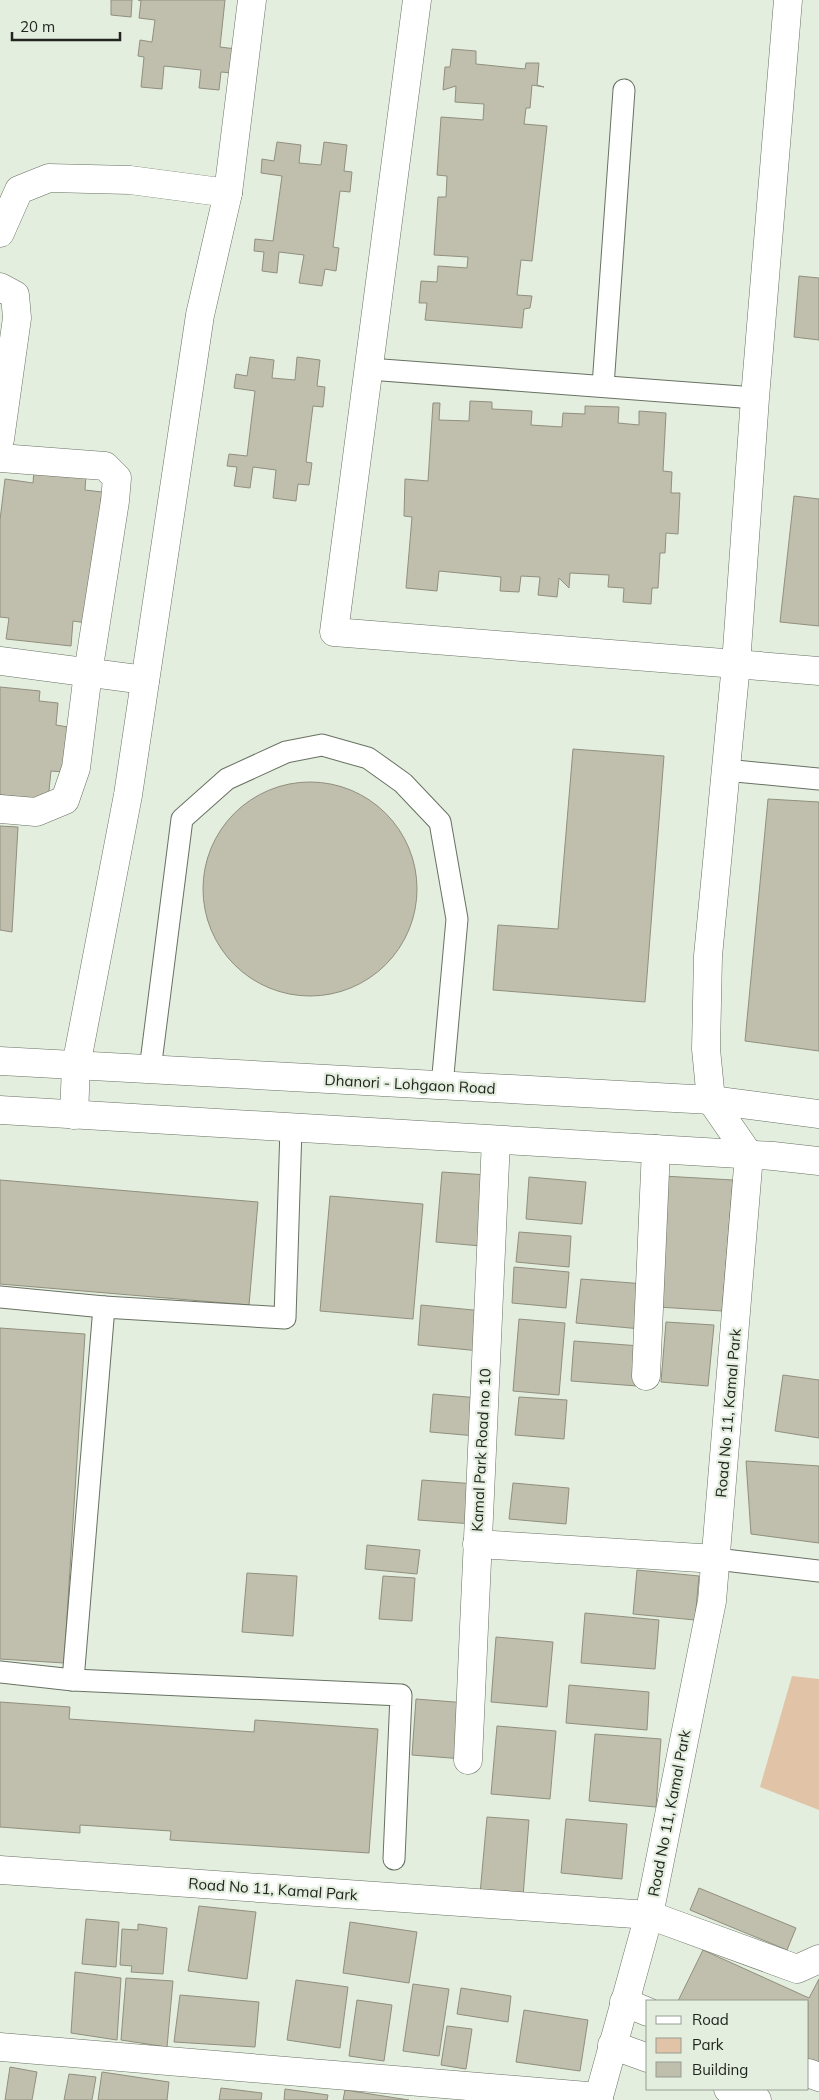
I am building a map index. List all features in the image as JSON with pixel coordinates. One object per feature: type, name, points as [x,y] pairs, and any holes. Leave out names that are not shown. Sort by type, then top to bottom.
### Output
[{"type":"street","points":[[74,1115],[76,1066],[120,837],[200,315],[228,193],[252,0]]},
{"type":"street","points":[[417,0],[334,632],[819,671]]},
{"type":"street","points":[[749,1155],[711,1100],[706,1049],[708,956],[736,664],[755,398],[788,0]]},
{"type":"street","points":[[0,232],[19,190],[49,178],[130,180],[228,193]]},
{"type":"street","points":[[0,287],[15,294],[16,318],[0,439]]},
{"type":"street","points":[[0,458],[105,466],[117,478],[76,768],[65,800],[36,812],[0,809]]},
{"type":"street","points":[[0,661],[145,680]]},
{"type":"street","name":"Dhanori - Lohgaon Road","points":[[0,1062],[711,1100],[819,1114]]},
{"type":"street","points":[[0,1110],[656,1149],[819,1162]]},
{"type":"street","name":"Kamal Park Road no 10","points":[[468,1760],[496,1140]]},
{"type":"street","points":[[646,1376],[656,1149]]},
{"type":"street","name":"Road No 11, Kamal Park","points":[[0,1870],[649,1915],[712,1601],[749,1155]]},
{"type":"street","points":[[477,1544],[716,1559]]},
{"type":"street","points":[[0,2047],[599,2098],[612,2045],[636,2007],[649,1915],[798,1968],[819,1959]]},
{"type":"street","points":[[612,2045],[646,2057]]},
{"type":"street","points":[[731,2090],[757,2100]]},
{"type":"lane","points":[[604,386],[624,90]]},
{"type":"lane","points":[[369,369],[755,398]]},
{"type":"lane","points":[[150,1070],[182,818],[227,779],[286,752],[322,744],[368,758],[404,783],[440,822],[457,919],[442,1086]]},
{"type":"lane","points":[[725,770],[819,778]]},
{"type":"lane","points":[[0,1297],[104,1307],[285,1318],[291,1128]]},
{"type":"lane","points":[[73,1680],[104,1307]]},
{"type":"lane","points":[[716,1559],[819,1571]]},
{"type":"lane","points":[[0,1672],[73,1680],[401,1695],[394,1859]]},
{"type":"green space","points":[[792,1676],[819,1679],[819,1810],[760,1787]]},
{"type":"building","points":[[111,0],[132,0],[131,17],[111,15]]},
{"type":"building","points":[[138,0],[225,0],[220,47],[236,49],[233,73],[221,72],[219,90],[199,88],[201,70],[164,66],[162,89],[141,87],[144,57],[138,56],[140,40],[152,42],[155,20],[139,18],[141,1]]},
{"type":"building","points":[[452,49],[476,51],[476,64],[525,69],[526,63],[539,63],[537,85],[544,87],[532,85],[530,108],[526,108],[524,124],[547,126],[532,261],[521,260],[517,295],[532,296],[530,308],[524,309],[522,328],[425,320],[427,303],[419,303],[421,281],[437,282],[438,266],[467,268],[468,257],[434,255],[438,197],[446,197],[447,176],[437,175],[441,117],[483,120],[484,104],[455,102],[456,86],[443,90],[445,67],[450,67]]},
{"type":"building","points":[[277,142],[301,145],[299,163],[321,165],[324,142],[347,145],[344,171],[352,172],[350,192],[340,191],[333,247],[339,248],[336,271],[325,269],[322,286],[299,283],[304,255],[279,252],[277,273],[262,271],[264,252],[254,251],[255,239],[273,241],[282,176],[261,173],[262,159],[274,161]]},
{"type":"building","points":[[799,276],[819,278],[819,340],[794,337]]},
{"type":"building","points":[[250,357],[274,360],[272,378],[295,380],[297,357],[320,360],[317,386],[325,387],[323,407],[313,406],[306,462],[312,463],[309,485],[298,484],[296,501],[273,498],[276,470],[253,467],[250,488],[234,486],[237,467],[227,466],[229,454],[247,456],[255,391],[234,388],[236,374],[247,376]]},
{"type":"building","points":[[470,401],[492,402],[492,409],[532,411],[531,425],[562,427],[563,413],[585,414],[585,406],[619,407],[618,423],[639,425],[639,411],[666,413],[663,471],[672,472],[671,493],[680,493],[678,534],[666,533],[665,553],[660,553],[658,588],[652,588],[651,604],[623,602],[624,588],[608,587],[609,575],[570,573],[569,588],[559,578],[557,597],[538,595],[540,577],[521,576],[519,592],[500,591],[501,577],[439,571],[437,591],[406,588],[412,517],[404,516],[405,479],[428,481],[433,403],[440,403],[439,420],[469,421]]},
{"type":"building","points":[[34,470],[86,475],[85,490],[102,492],[87,623],[73,621],[71,646],[6,639],[9,618],[0,617],[0,520],[5,479],[33,483]]},
{"type":"building","points":[[794,496],[819,499],[819,626],[780,622]]},
{"type":"building","points":[[0,687],[40,691],[39,701],[58,703],[56,725],[68,727],[64,772],[51,771],[48,800],[0,795]]},
{"type":"building","points":[[573,749],[664,756],[645,1002],[493,990],[498,925],[558,929]]},
{"type":"building","points":[[299,782],[321,782],[351,790],[370,800],[386,813],[399,829],[409,848],[417,878],[417,900],[409,930],[399,949],[386,965],[370,978],[341,992],[321,996],[299,996],[279,992],[259,983],[242,972],[227,957],[216,940],[207,920],[203,900],[203,878],[207,858],[216,838],[227,821],[242,806],[259,795],[279,786]]},
{"type":"building","points":[[768,799],[819,802],[819,1051],[745,1041]]},
{"type":"building","points":[[0,826],[18,827],[12,932],[0,930]]},
{"type":"building","points":[[442,1172],[488,1175],[481,1246],[436,1242]]},
{"type":"building","points":[[663,1176],[733,1180],[722,1311],[658,1307]]},
{"type":"building","points":[[529,1177],[586,1182],[582,1224],[526,1219]]},
{"type":"building","points":[[0,1180],[258,1202],[249,1305],[0,1284]]},
{"type":"building","points":[[330,1196],[423,1204],[413,1319],[320,1311]]},
{"type":"building","points":[[519,1232],[571,1236],[569,1267],[516,1262]]},
{"type":"building","points":[[514,1267],[569,1272],[566,1308],[512,1303]]},
{"type":"building","points":[[581,1279],[645,1284],[641,1329],[576,1323]]},
{"type":"building","points":[[421,1305],[484,1311],[480,1351],[418,1345]]},
{"type":"building","points":[[519,1319],[565,1323],[559,1395],[513,1391]]},
{"type":"building","points":[[666,1322],[714,1325],[708,1386],[661,1382]]},
{"type":"building","points":[[0,1328],[85,1334],[64,1663],[0,1659]]},
{"type":"building","points":[[574,1341],[640,1346],[637,1386],[571,1381]]},
{"type":"building","points":[[783,1375],[819,1380],[819,1438],[775,1431]]},
{"type":"building","points":[[433,1394],[479,1398],[476,1436],[430,1432]]},
{"type":"building","points":[[519,1397],[567,1400],[564,1439],[515,1435]]},
{"type":"building","points":[[746,1461],[819,1466],[819,1543],[751,1534]]},
{"type":"building","points":[[422,1480],[476,1484],[473,1524],[418,1520]]},
{"type":"building","points":[[513,1483],[569,1488],[566,1524],[509,1519]]},
{"type":"building","points":[[367,1545],[420,1550],[417,1574],[365,1569]]},
{"type":"building","points":[[637,1570],[699,1576],[695,1620],[633,1614]]},
{"type":"building","points":[[247,1573],[297,1576],[293,1636],[242,1632]]},
{"type":"building","points":[[383,1576],[415,1578],[412,1621],[379,1619]]},
{"type":"building","points":[[585,1613],[659,1620],[655,1669],[581,1663]]},
{"type":"building","points":[[496,1637],[553,1642],[547,1707],[491,1702]]},
{"type":"building","points":[[569,1685],[649,1692],[647,1730],[566,1723]]},
{"type":"building","points":[[416,1699],[467,1703],[463,1759],[412,1755]]},
{"type":"building","points":[[0,1702],[70,1707],[69,1719],[254,1732],[255,1720],[378,1729],[369,1853],[170,1840],[171,1831],[80,1825],[80,1833],[0,1827]]},
{"type":"building","points":[[497,1726],[556,1731],[550,1799],[491,1794]]},
{"type":"building","points":[[595,1734],[661,1739],[656,1807],[589,1801]]},
{"type":"building","points":[[487,1817],[529,1820],[523,1897],[480,1894]]},
{"type":"building","points":[[566,1819],[627,1824],[622,1879],[561,1873]]},
{"type":"building","points":[[699,1888],[796,1928],[787,1950],[690,1910]]},
{"type":"building","points":[[199,1906],[256,1912],[247,1979],[188,1971]]},
{"type":"building","points":[[86,1919],[119,1922],[116,1967],[82,1964]]},
{"type":"building","points":[[350,1922],[417,1932],[409,1983],[343,1973]]},
{"type":"building","points":[[138,1924],[167,1928],[163,1974],[131,1972],[132,1966],[120,1965],[122,1929],[138,1930]]},
{"type":"building","points":[[703,1950],[809,1998],[819,1979],[819,2074],[809,2069],[809,2000],[678,2000]]},
{"type":"building","points":[[75,1972],[121,1978],[117,2040],[71,2033]]},
{"type":"building","points":[[126,1978],[173,1981],[167,2047],[121,2040]]},
{"type":"building","points":[[296,1980],[348,1987],[340,2048],[287,2040]]},
{"type":"building","points":[[413,1984],[449,1989],[439,2056],[403,2051]]},
{"type":"building","points":[[461,1988],[511,1996],[508,2022],[457,2014]]},
{"type":"building","points":[[180,1995],[259,2002],[255,2047],[174,2042]]},
{"type":"building","points":[[357,2000],[392,2005],[384,2061],[349,2056]]},
{"type":"building","points":[[524,2010],[588,2020],[580,2071],[516,2062]]},
{"type":"building","points":[[447,2026],[472,2029],[466,2069],[441,2065]]},
{"type":"building","points":[[10,2067],[37,2072],[32,2100],[5,2100]]},
{"type":"building","points":[[102,2072],[169,2082],[167,2100],[98,2100]]},
{"type":"building","points":[[69,2074],[96,2077],[92,2100],[64,2100]]},
{"type":"building","points":[[221,2088],[262,2093],[261,2100],[219,2100]]},
{"type":"building","points":[[285,2089],[328,2095],[327,2100],[284,2100]]},
{"type":"building","points":[[345,2090],[409,2100],[343,2100]]}]
